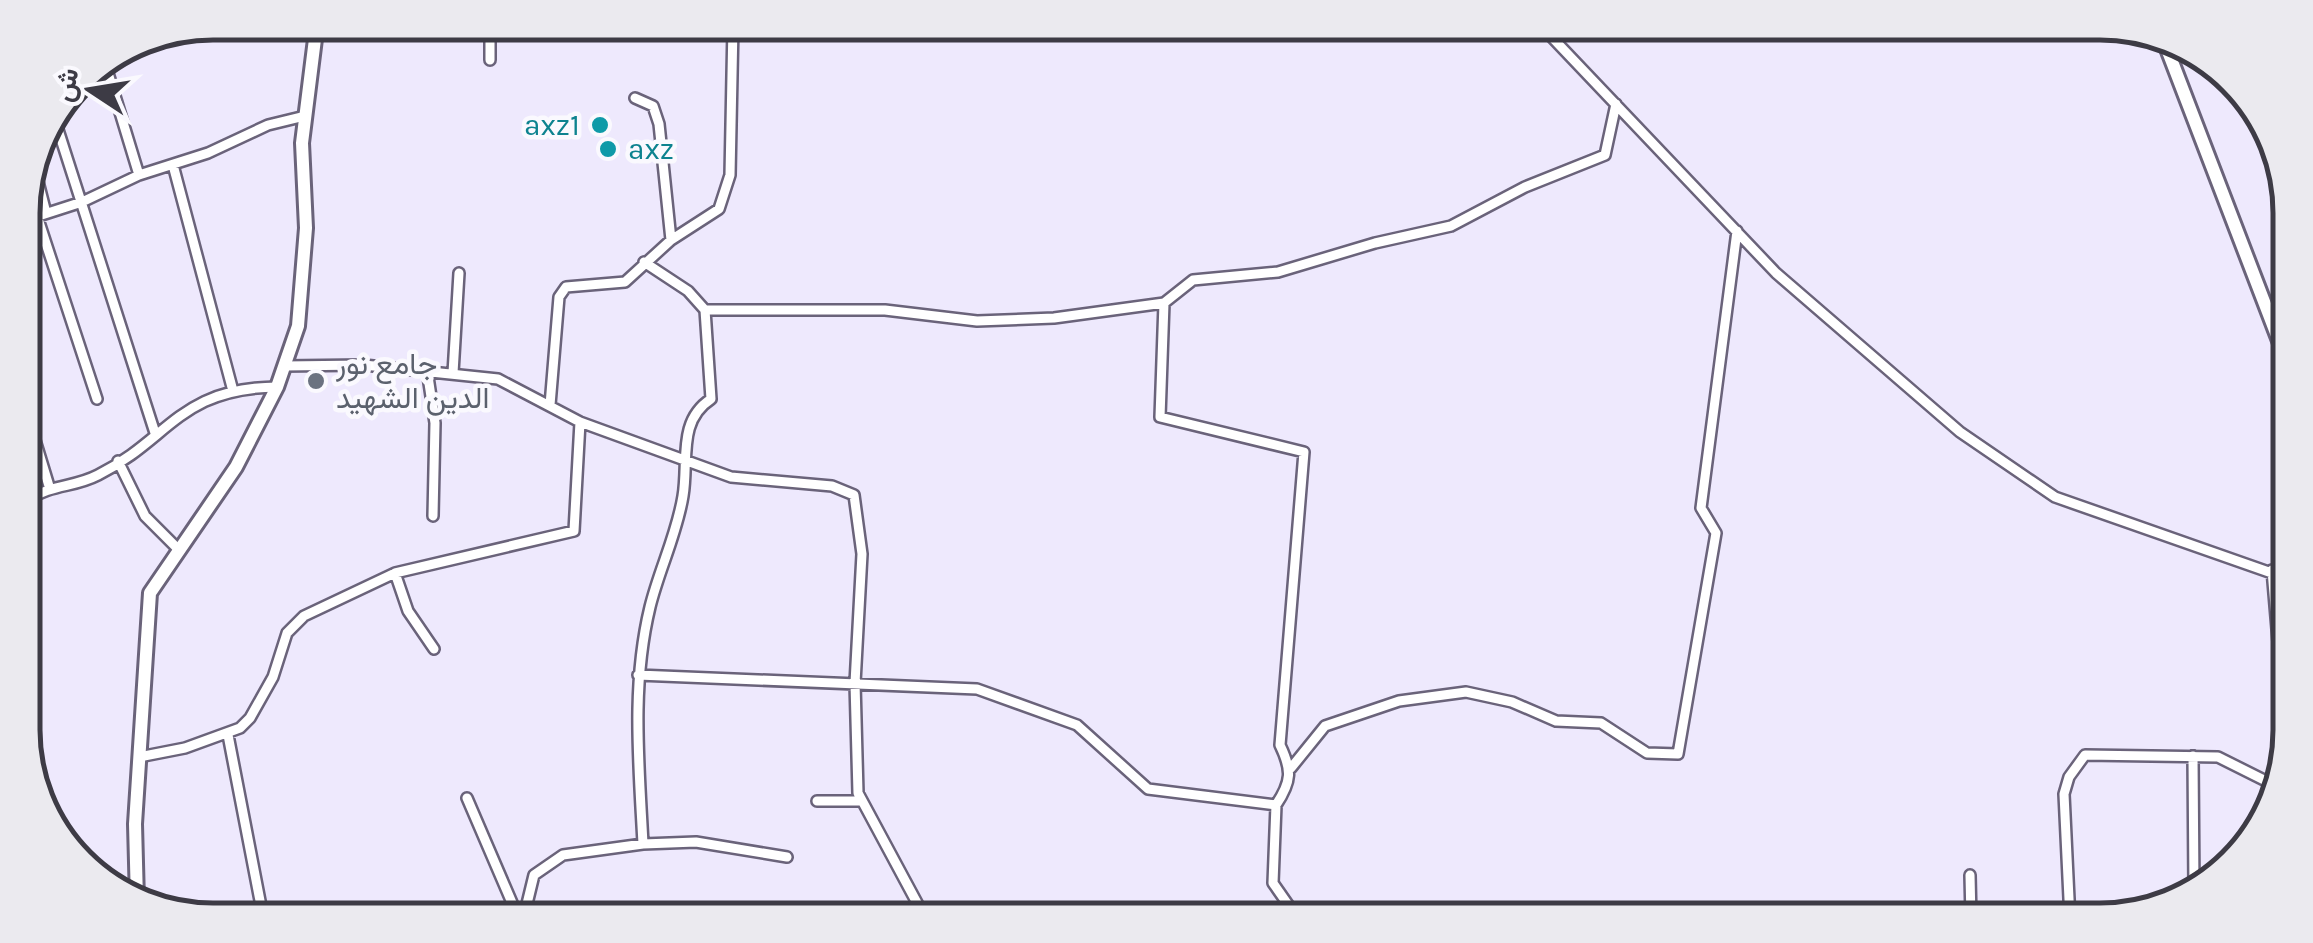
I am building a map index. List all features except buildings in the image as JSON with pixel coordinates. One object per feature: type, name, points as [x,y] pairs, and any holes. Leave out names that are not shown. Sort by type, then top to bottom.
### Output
[{"type":"street","points":[[137,885],[138,757],[150,593],[236,468],[284,366],[300,306],[306,228],[302,142],[315,40]]},
{"type":"street","points":[[490,40],[490,60]]},
{"type":"street","points":[[550,405],[559,297],[566,286],[625,282],[671,240],[719,210],[730,175],[733,40]]},
{"type":"street","points":[[1555,40],[1776,273],[1960,432],[2056,496],[2272,570],[2273,582]]},
{"type":"street","points":[[2168,54],[2273,325]]},
{"type":"street","points":[[109,76],[139,174]]},
{"type":"street","points":[[634,98],[653,106],[659,124],[671,240]]},
{"type":"street","points":[[706,310],[885,310],[977,321],[1054,318],[1164,302],[1193,280],[1278,272],[1374,243],[1450,226],[1525,187],[1605,155],[1616,104]]},
{"type":"street","points":[[42,215],[268,125],[305,116]]},
{"type":"street","points":[[59,134],[155,433]]},
{"type":"street","points":[[173,165],[233,391]]},
{"type":"street","points":[[40,203],[97,399]]},
{"type":"street","points":[[1287,903],[1272,883],[1276,804],[1288,788],[1291,768],[1326,726],[1398,701],[1466,692],[1512,702],[1556,721],[1601,723],[1648,753],[1678,754],[1716,533],[1700,508],[1736,231]]},
{"type":"street","points":[[643,844],[638,675],[650,608],[683,498],[688,428],[696,408],[711,399],[706,310],[688,291],[644,262]]},
{"type":"street","points":[[453,373],[459,273]]},
{"type":"street","points":[[1164,302],[1160,418],[1304,452],[1280,745],[1291,768]]},
{"type":"street","points":[[284,366],[332,364],[498,379],[580,422],[731,477],[832,486],[854,495],[862,554],[855,683],[858,794],[917,903]]},
{"type":"street","points":[[426,370],[435,423],[433,516]]},
{"type":"street","points":[[40,491],[97,476],[186,408],[233,391],[277,387]]},
{"type":"street","points":[[138,757],[228,734],[250,718],[294,623],[394,573],[574,530],[580,422]]},
{"type":"street","points":[[40,456],[49,486]]},
{"type":"street","points":[[118,462],[145,516],[180,550]]},
{"type":"street","points":[[394,573],[408,611],[434,649]]},
{"type":"street","points":[[638,675],[977,688],[1077,724],[1148,790],[1276,804]]},
{"type":"street","points":[[228,734],[260,903]]},
{"type":"street","points":[[2069,903],[2064,794],[2080,760],[2094,752],[2218,757],[2265,781]]},
{"type":"street","points":[[2193,756],[2194,875]]},
{"type":"street","points":[[467,798],[512,903]]},
{"type":"street","points":[[816,800],[862,801]]},
{"type":"street","points":[[527,903],[534,876],[563,855],[643,844],[696,842],[788,858]]},
{"type":"street","points":[[1970,875],[1971,903]]},
{"type":"place","name":"axz1","points":[[600,125]]},
{"type":"place","name":"axz","points":[[608,149]]},
{"type":"place","name":"جامع نور الدين الشهيد","points":[[316,381]]}]
